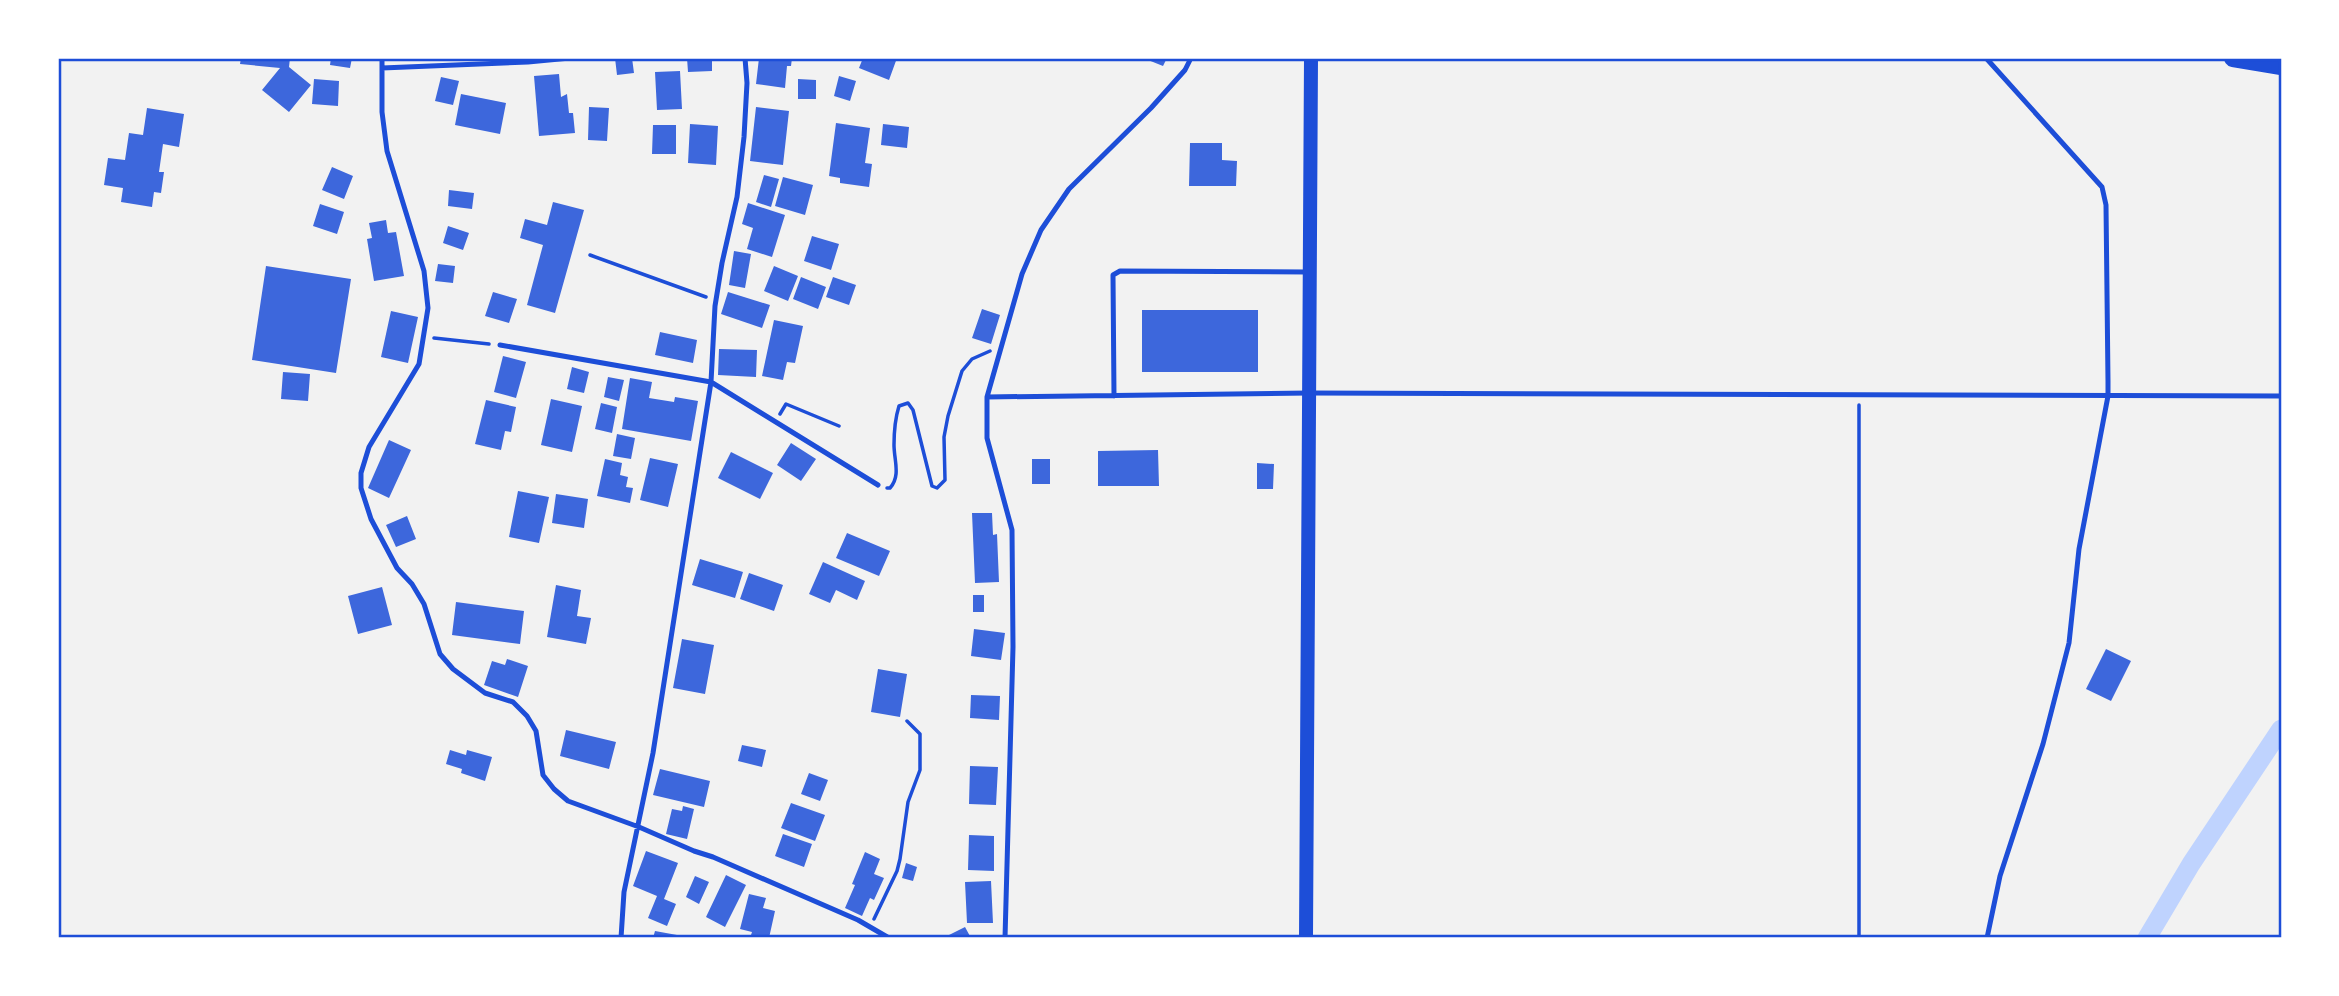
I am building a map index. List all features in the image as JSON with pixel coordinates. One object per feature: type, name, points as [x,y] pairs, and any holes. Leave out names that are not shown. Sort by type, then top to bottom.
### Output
[{"type":"highway","points":[[2233,58],[2281,66]]},
{"type":"main road","points":[[1306,938],[1311,58]]},
{"type":"lane","points":[[382,58],[382,113],[387,150],[424,271],[428,308],[419,364],[369,447],[361,473],[361,488],[371,519],[397,568],[412,584],[424,604],[440,654],[453,669],[485,693],[513,702],[527,716],[536,731],[543,775],[568,801],[726,862],[889,938]]},
{"type":"lane","points":[[382,68],[570,58]]},
{"type":"lane","points":[[621,938],[624,891],[653,753],[710,383],[716,301],[737,197],[744,137],[747,83],[745,58]]},
{"type":"lane","points":[[1005,938],[1013,646],[1012,530],[987,438],[987,397],[1022,274],[1041,230],[1069,189],[1151,108],[1185,70],[1191,58]]},
{"type":"lane","points":[[1986,58],[2102,187],[2106,205],[2108,396],[2086,502],[2066,655],[2043,744],[2000,876],[1987,938]]},
{"type":"lane","points":[[1114,396],[1114,275],[1120,271],[1308,272]]},
{"type":"lane","points":[[500,345],[710,383],[878,485]]},
{"type":"lane","points":[[987,397],[1309,393],[2281,396]]},
{"type":"path","points":[[590,255],[716,301]]},
{"type":"path","points":[[425,337],[500,345]]},
{"type":"path","points":[[878,485],[890,488],[895,483],[897,413],[899,406],[908,403],[913,410],[932,486],[937,488],[942,485],[945,480],[944,437],[962,371],[972,359],[1002,347]]},
{"type":"path","points":[[1859,394],[1859,938]]},
{"type":"path","points":[[776,422],[786,404],[839,426]]},
{"type":"path","points":[[870,927],[897,871],[908,802],[920,770],[920,734],[907,722]]},
{"type":"building","points":[[241,58],[290,58],[289,67],[311,85],[289,112],[262,90],[280,68],[240,64]]},
{"type":"building","points":[[331,58],[352,58],[350,68],[330,65]]},
{"type":"building","points":[[615,58],[632,58],[634,73],[617,75]]},
{"type":"building","points":[[687,58],[712,58],[712,71],[688,72]]},
{"type":"building","points":[[759,58],[792,58],[791,66],[787,66],[785,88],[756,84]]},
{"type":"building","points":[[863,58],[897,58],[889,80],[859,68]]},
{"type":"building","points":[[1143,58],[1167,58],[1163,66]]},
{"type":"building","points":[[680,71],[682,109],[657,110],[655,72]]},
{"type":"building","points":[[559,74],[561,97],[567,94],[575,133],[539,136],[534,76]]},
{"type":"building","points":[[839,76],[856,81],[850,101],[834,96]]},
{"type":"building","points":[[441,77],[459,81],[453,105],[435,101]]},
{"type":"building","points":[[314,79],[339,81],[338,106],[312,104]]},
{"type":"building","points":[[798,79],[816,80],[816,99],[798,99]]},
{"type":"building","points":[[461,94],[506,103],[500,134],[455,125]]},
{"type":"building","points":[[589,107],[609,108],[607,141],[588,140]]},
{"type":"building","points":[[756,107],[789,111],[783,165],[750,161]]},
{"type":"building","points":[[147,108],[184,114],[179,147],[163,144],[159,172],[164,172],[161,193],[154,192],[152,207],[121,202],[123,188],[104,185],[108,158],[125,160],[129,133],[143,135]]},
{"type":"building","points":[[836,123],[870,128],[865,163],[872,164],[869,187],[840,183],[840,178],[829,176]]},
{"type":"building","points":[[690,124],[718,126],[716,165],[688,163]]},
{"type":"building","points":[[883,124],[909,127],[907,148],[881,145]]},
{"type":"building","points":[[653,125],[676,125],[676,154],[652,154]]},
{"type":"building","points":[[1190,143],[1222,143],[1222,160],[1237,161],[1236,186],[1189,186]]},
{"type":"building","points":[[332,167],[353,176],[344,199],[322,190]]},
{"type":"building","points":[[764,175],[779,179],[771,207],[756,202]]},
{"type":"building","points":[[783,177],[813,185],[805,215],[775,206]]},
{"type":"building","points":[[449,190],[474,193],[472,209],[448,206]]},
{"type":"building","points":[[553,202],[584,210],[555,313],[527,305],[543,245],[520,238],[525,219],[547,225]]},
{"type":"building","points":[[748,203],[785,215],[772,257],[747,249],[753,228],[742,224]]},
{"type":"building","points":[[320,204],[344,212],[337,234],[313,226]]},
{"type":"building","points":[[386,220],[388,233],[396,232],[404,276],[374,281],[367,239],[372,238],[369,223]]},
{"type":"building","points":[[448,226],[469,233],[463,250],[443,243]]},
{"type":"building","points":[[812,236],[839,244],[831,270],[804,261]]},
{"type":"building","points":[[734,251],[751,254],[745,288],[729,285]]},
{"type":"building","points":[[438,264],[455,266],[453,283],[435,281]]},
{"type":"building","points":[[266,266],[351,279],[336,373],[252,360]]},
{"type":"building","points":[[774,266],[798,276],[788,301],[764,291]]},
{"type":"building","points":[[801,277],[826,287],[818,309],[793,299]]},
{"type":"building","points":[[833,277],[856,285],[849,305],[826,297]]},
{"type":"building","points":[[493,292],[517,299],[509,323],[485,316]]},
{"type":"building","points":[[728,292],[770,305],[762,328],[721,314]]},
{"type":"building","points":[[982,309],[1000,315],[991,344],[972,338]]},
{"type":"building","points":[[1142,310],[1258,310],[1258,372],[1142,372]]},
{"type":"building","points":[[391,311],[418,317],[408,363],[381,357]]},
{"type":"building","points":[[774,320],[803,326],[795,363],[787,362],[783,380],[762,376]]},
{"type":"building","points":[[660,332],[697,340],[693,363],[655,355]]},
{"type":"building","points":[[719,349],[757,350],[756,377],[718,375]]},
{"type":"building","points":[[503,356],[526,362],[516,398],[494,392]]},
{"type":"building","points":[[572,367],[589,372],[584,393],[567,389]]},
{"type":"building","points":[[283,372],[310,374],[308,401],[281,399]]},
{"type":"building","points":[[608,377],[624,380],[619,401],[604,397]]},
{"type":"building","points":[[630,378],[652,382],[649,398],[674,402],[675,397],[698,401],[691,441],[622,429]]},
{"type":"building","points":[[551,399],[582,406],[572,452],[541,445]]},
{"type":"building","points":[[486,400],[516,407],[511,432],[505,431],[501,450],[475,444]]},
{"type":"building","points":[[601,403],[617,407],[612,433],[595,429]]},
{"type":"building","points":[[617,434],[635,438],[631,459],[613,456]]},
{"type":"building","points":[[389,440],[411,450],[389,498],[368,488]]},
{"type":"building","points":[[791,443],[816,459],[801,481],[777,465]]},
{"type":"building","points":[[1158,450],[1159,486],[1098,486],[1098,451]]},
{"type":"building","points":[[731,452],[773,473],[760,499],[718,478]]},
{"type":"building","points":[[650,458],[678,464],[668,507],[640,500]]},
{"type":"building","points":[[605,459],[622,463],[620,475],[628,477],[626,487],[633,488],[630,503],[597,496]]},
{"type":"building","points":[[1032,459],[1050,459],[1050,484],[1032,484]]},
{"type":"building","points":[[1257,463],[1274,464],[1273,489],[1257,489]]},
{"type":"building","points":[[518,491],[549,497],[539,543],[509,537]]},
{"type":"building","points":[[556,494],[588,499],[584,528],[552,523]]},
{"type":"building","points":[[972,513],[992,513],[993,535],[997,534],[999,582],[975,583]]},
{"type":"building","points":[[407,516],[416,539],[396,547],[386,525]]},
{"type":"building","points":[[847,533],[890,551],[879,576],[836,558]]},
{"type":"building","points":[[700,559],[743,572],[735,598],[692,585]]},
{"type":"building","points":[[823,562],[865,581],[857,600],[836,590],[830,603],[809,594]]},
{"type":"building","points":[[749,573],[783,585],[774,611],[740,599]]},
{"type":"building","points":[[556,585],[581,590],[577,616],[591,618],[586,644],[547,637]]},
{"type":"building","points":[[382,587],[392,625],[358,634],[348,596]]},
{"type":"building","points":[[973,595],[984,595],[984,612],[973,612]]},
{"type":"building","points":[[456,602],[524,611],[520,644],[452,635]]},
{"type":"building","points":[[974,629],[1005,633],[1001,660],[971,656]]},
{"type":"building","points":[[682,639],[714,645],[705,694],[673,688]]},
{"type":"building","points":[[2106,649],[2131,661],[2111,701],[2086,689]]},
{"type":"building","points":[[507,659],[528,666],[518,697],[484,685],[492,661],[505,665]]},
{"type":"building","points":[[878,669],[907,674],[900,717],[871,712]]},
{"type":"building","points":[[971,695],[1000,696],[999,720],[970,718]]},
{"type":"building","points":[[566,730],[616,742],[609,769],[560,756]]},
{"type":"building","points":[[742,745],[766,750],[762,767],[738,761]]},
{"type":"building","points":[[450,750],[466,755],[467,750],[492,757],[485,781],[461,773],[462,769],[446,764]]},
{"type":"building","points":[[970,766],[998,767],[996,805],[969,804]]},
{"type":"building","points":[[660,769],[710,781],[704,807],[653,795]]},
{"type":"building","points":[[809,773],[828,780],[820,801],[801,794]]},
{"type":"building","points":[[791,803],[825,815],[815,841],[781,828]]},
{"type":"building","points":[[683,806],[694,809],[687,839],[666,834],[672,809],[682,811]]},
{"type":"building","points":[[783,834],[812,844],[804,867],[775,856]]},
{"type":"building","points":[[969,835],[994,836],[994,871],[968,870]]},
{"type":"building","points":[[646,851],[678,863],[664,899],[676,904],[667,926],[648,918],[657,896],[633,886]]},
{"type":"building","points":[[865,852],[880,859],[874,874],[884,878],[874,900],[870,898],[862,916],[845,908]]},
{"type":"building","points":[[906,863],[917,867],[913,881],[902,878]]},
{"type":"building","points":[[726,875],[746,885],[725,927],[706,917]]},
{"type":"building","points":[[695,876],[709,882],[699,904],[686,897]]},
{"type":"building","points":[[991,881],[993,923],[967,923],[965,882]]},
{"type":"building","points":[[749,894],[766,898],[763,908],[775,911],[769,938],[750,938],[752,932],[740,929]]},
{"type":"building","points":[[965,927],[971,938],[947,936]]},
{"type":"building","points":[[655,931],[677,935],[676,938],[653,938]]},
{"type":"waterway","points":[[2147,938],[2191,864],[2281,729]]}]
